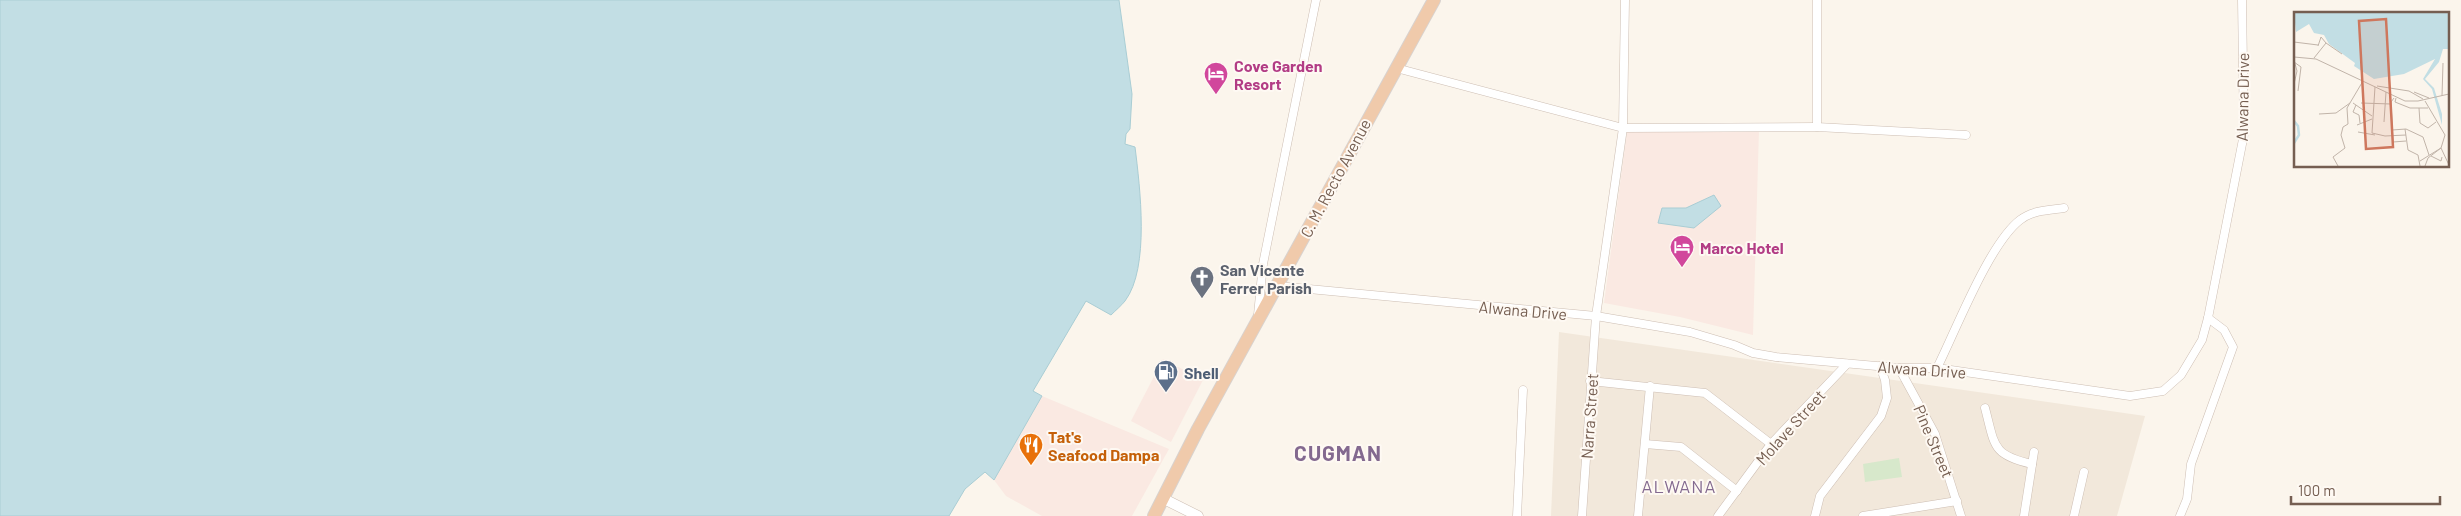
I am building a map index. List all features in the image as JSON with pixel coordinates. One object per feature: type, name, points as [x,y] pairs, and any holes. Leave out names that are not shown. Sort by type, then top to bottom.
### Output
[{"type":"highway","name":"C. M. Recto Avenue","points":[[1154,516],[1198,429],[1434,0]]},
{"type":"street","points":[[1258,320],[1262,264],[1316,0]]},
{"type":"street","name":"Narra Street","points":[[1582,516],[1596,316],[1624,128],[1625,0]]},
{"type":"street","points":[[1816,0],[1817,127]]},
{"type":"street","name":"Alwana Drive","points":[[1277,286],[1596,316],[1690,332],[1734,345],[1753,353],[1847,364],[1899,368],[1937,368],[2098,393],[2130,396],[2151,394],[2163,390],[2181,375],[2202,340],[2208,318],[2244,134],[2242,0]]},
{"type":"street","points":[[1396,68],[1624,128],[1817,127],[1966,135]]},
{"type":"street","points":[[1937,368],[1993,253],[2009,231],[2020,220],[2035,212],[2064,208]]},
{"type":"street","points":[[2180,516],[2187,499],[2191,464],[2233,347],[2224,330],[2208,318]]},
{"type":"street","name":"Molave Street","points":[[1718,516],[1770,444],[1847,364]]},
{"type":"street","points":[[1815,516],[1820,496],[1881,416],[1886,398],[1885,380],[1880,366]]},
{"type":"street","name":"Pine Street","points":[[1899,368],[1935,434],[1961,516]]},
{"type":"street","points":[[1590,381],[1705,393],[1770,444]]},
{"type":"street","points":[[1638,516],[1650,386]]},
{"type":"street","points":[[1517,516],[1523,390]]},
{"type":"street","points":[[1986,408],[1992,437],[2002,454],[2012,460],[2032,464]]},
{"type":"street","points":[[1645,444],[1681,447],[1737,491]]},
{"type":"street","points":[[2024,516],[2034,452]]},
{"type":"street","points":[[2074,516],[2084,472]]},
{"type":"street","points":[[1164,499],[1198,516]]},
{"type":"street","points":[[1864,516],[1957,501]]},
{"type":"shaded area","name":"Marco Hotel","points":[[1759,130],[1753,335],[1680,317],[1604,303],[1627,132]]},
{"type":"shaded area","points":[[1559,332],[2145,416],[2117,516],[1551,516]]},
{"type":"shaded area","points":[[1163,359],[1203,380],[1171,442],[1131,421]]},
{"type":"shaded area","points":[[1042,396],[1169,449],[1132,516],[1042,516],[1006,496],[994,480]]},
{"type":"green space","points":[[1899,458],[1902,477],[1865,482],[1863,464]]},
{"type":"water","points":[[0,0],[1119,0],[1132,94],[1130,129],[1126,134],[1125,144],[1135,147],[1141,205],[1138,269],[1133,287],[1125,301],[1111,315],[1086,301],[1033,391],[1042,396],[994,480],[985,472],[965,489],[949,516],[0,516]]},
{"type":"water","points":[[1714,195],[1721,206],[1694,228],[1658,223],[1662,208],[1686,208]]},
{"type":"place","name":"Cove Garden Resort","points":[[1216,95]]},
{"type":"place","name":"Marco Hotel","points":[[1682,268]]},
{"type":"place","name":"San Vicente Ferrer Parish","points":[[1202,299]]},
{"type":"place","name":"Shell","points":[[1166,393]]},
{"type":"place","name":"Tat's Seafood Dampa","points":[[1031,466]]},
{"type":"district","name":"CUGMAN","points":[[1338,452]]},
{"type":"district","name":"ALWANA","points":[[1679,486]]}]
